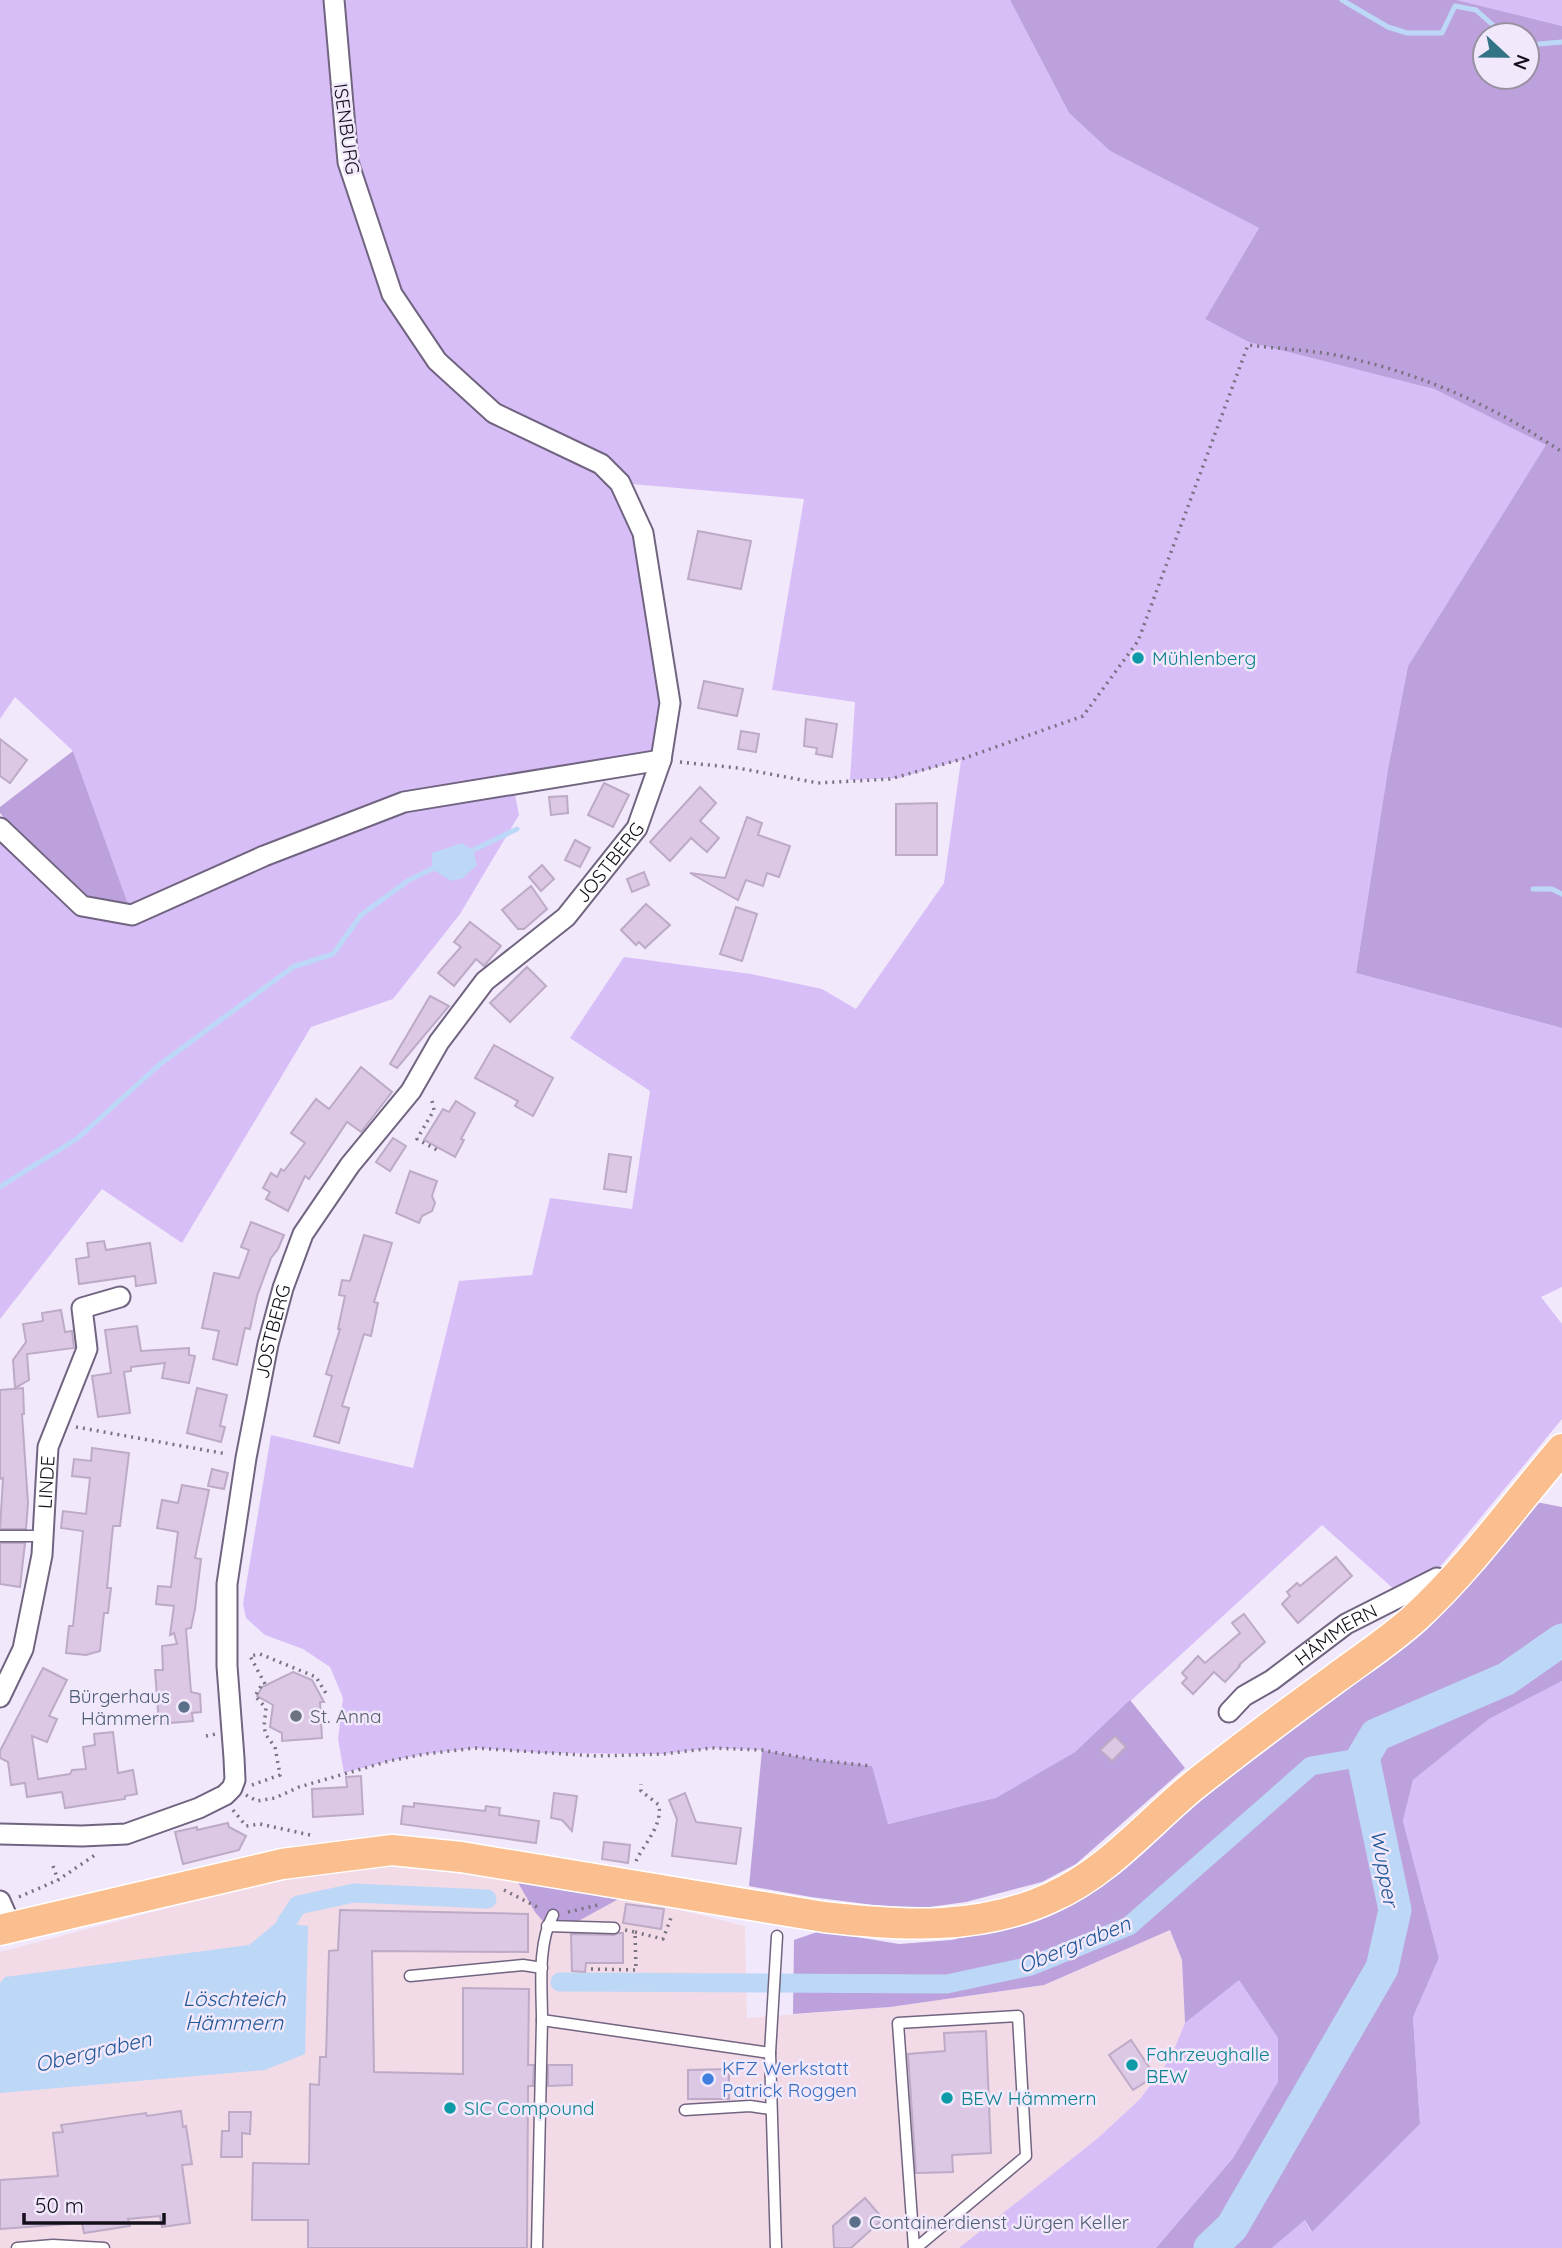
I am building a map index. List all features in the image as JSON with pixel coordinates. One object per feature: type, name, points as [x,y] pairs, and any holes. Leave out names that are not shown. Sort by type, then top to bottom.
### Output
[{"type":"main road","points":[[3,1916],[282,1864],[392,1850],[461,1857],[824,1917],[884,1924],[943,1924],[1005,1913],[1051,1898],[1088,1878],[1245,1745],[1414,1619],[1450,1584],[1562,1449]]},
{"type":"street","name":"ISENBURG","points":[[334,0],[348,162],[391,294]]},
{"type":"street","name":"JOSTBERG","points":[[233,1784],[227,1666],[227,1584],[246,1458],[268,1344],[283,1288],[303,1234],[349,1165],[411,1091],[439,1042],[485,981],[566,917],[637,828],[661,760],[670,703],[643,533],[620,483],[601,464],[494,413],[437,361],[391,294]]},
{"type":"street","points":[[0,828],[82,905],[132,915],[264,856],[404,802],[661,760]]},
{"type":"street","name":"LINDE","points":[[0,1697],[23,1649],[42,1555],[48,1447],[87,1349],[82,1308],[120,1297]]},
{"type":"street","name":"HÄMMERN","points":[[1230,1712],[1244,1696],[1272,1680],[1346,1624],[1437,1578],[1450,1584]]},
{"type":"street","points":[[0,1834],[126,1834],[199,1808],[225,1795],[233,1784]]},
{"type":"lane","points":[[0,1536],[44,1536]]},
{"type":"lane","points":[[537,2248],[542,1968],[547,1926],[553,1915]]},
{"type":"lane","points":[[547,1926],[614,1928]]},
{"type":"lane","points":[[776,2248],[770,2053],[778,1936]]},
{"type":"lane","points":[[410,1976],[523,1965],[542,1968]]},
{"type":"lane","points":[[1018,2017],[1026,2155],[915,2248],[898,2022],[1018,2017]]},
{"type":"lane","points":[[542,2020],[770,2053]]},
{"type":"lane","points":[[685,2110],[750,2106],[771,2109]]},
{"type":"lane","points":[[17,2248],[104,2248]]},
{"type":"path","points":[[661,760],[737,768],[818,783],[890,779],[962,759],[1083,716],[1138,641],[1248,345],[1343,357],[1436,383],[1503,414],[1562,452]]},
{"type":"path","points":[[432,1101],[434,1110],[417,1139],[437,1150]]},
{"type":"path","points":[[82,1429],[246,1458]]},
{"type":"path","points":[[233,1784],[252,1785],[280,1775],[275,1748],[264,1727],[266,1708],[255,1696],[265,1684],[250,1656],[260,1654],[316,1677],[327,1695]]},
{"type":"path","points":[[233,1784],[257,1801],[275,1798],[299,1787],[389,1761],[475,1748],[596,1756],[663,1754],[725,1748],[762,1750],[816,1760],[872,1766]]},
{"type":"path","points":[[632,1869],[661,1816],[659,1805],[641,1791],[641,1784]]},
{"type":"path","points":[[237,1817],[246,1826],[260,1824],[315,1836]]},
{"type":"path","points":[[3,1916],[126,1834]]},
{"type":"path","points":[[52,1866],[58,1880]]},
{"type":"path","points":[[614,1928],[663,1939],[670,1926],[677,1892]]},
{"type":"path","points":[[591,1969],[636,1970],[635,1932]]},
{"type":"shaded area","points":[[0,0],[1010,0],[1069,113],[1110,151],[1259,228],[1205,319],[1249,340],[1434,389],[1547,445],[1408,666],[1388,769],[1356,973],[1562,1028],[1562,1287],[1541,1297],[1562,1324],[1562,1419],[1435,1573],[1396,1591],[1322,1525],[1075,1752],[996,1799],[887,1824],[816,1760],[762,1750],[712,1748],[663,1754],[543,1753],[475,1748],[425,1754],[344,1773],[338,1739],[343,1698],[330,1667],[303,1649],[265,1635],[246,1618],[243,1604],[271,1435],[413,1468],[459,1281],[532,1275],[550,1198],[632,1209],[650,1091],[570,1038],[624,957],[751,974],[822,989],[856,1009],[944,883],[961,760],[899,778],[850,780],[855,702],[772,690],[804,499],[620,483],[643,533],[670,703],[661,760],[513,784],[519,815],[460,914],[393,999],[311,1027],[182,1243],[102,1189],[0,1319],[0,834],[132,915],[73,751],[15,697],[0,719]]},
{"type":"shaded area","points":[[1010,0],[1457,0],[1562,26],[1562,1028],[1356,973],[1388,769],[1408,666],[1546,445],[1434,389],[1249,342],[1205,319],[1259,228],[1110,151],[1069,113]]},
{"type":"shaded area","points":[[1457,0],[1562,0],[1562,26]]},
{"type":"shaded area","points":[[73,751],[132,915],[82,906],[0,813],[0,807]]},
{"type":"shaded area","points":[[1520,1499],[1562,1507],[1562,1681],[1489,1719],[1413,1780],[1403,1821],[1439,1958],[1413,2017],[1420,2124],[1312,2232],[1305,2220],[1272,2248],[1156,2248],[1233,2158],[1278,2082],[1278,2038],[1239,1980],[1185,2023],[1182,1960],[1170,1930],[1044,1985],[890,2007],[793,2014],[794,1940],[820,1931],[899,1944],[952,1940],[1042,1916],[1128,1864],[1373,1650]]},
{"type":"shaded area","points":[[1562,1681],[1562,2248],[1272,2248],[1305,2220],[1311,2232],[1420,2124],[1413,2017],[1439,1958],[1403,1821],[1413,1780],[1489,1719]]},
{"type":"shaded area","points":[[1130,1700],[1185,1768],[1076,1864],[1042,1882],[966,1902],[922,1908],[811,1897],[749,1886],[762,1750],[816,1760],[872,1766],[888,1824],[996,1798],[1075,1752]]},
{"type":"shaded area","points":[[390,1863],[515,1878],[627,1897],[745,1926],[747,2018],[890,2007],[1044,1985],[1170,1930],[1182,1960],[1185,2023],[1170,2059],[1140,2099],[1098,2138],[961,2248],[0,2248],[0,1952],[306,1872]]},
{"type":"shaded area","points":[[517,1881],[622,1897],[573,1924],[547,1926],[535,1912]]},
{"type":"shaded area","points":[[1239,1979],[1278,2038],[1278,2083],[1233,2158],[1156,2248],[959,2248],[1098,2138],[1140,2099],[1170,2059],[1185,2023]]},
{"type":"water","points":[[462,843],[473,850],[477,865],[463,878],[451,881],[432,869],[432,853]]},
{"type":"water","name":"Löschteich Hämmern","points":[[277,1922],[308,1926],[305,2054],[265,2070],[0,2093],[0,1983],[5,1977],[249,1945]]},
{"type":"building","points":[[698,531],[751,541],[741,589],[688,579]]},
{"type":"building","points":[[704,681],[743,689],[737,716],[698,708]]},
{"type":"building","points":[[806,719],[837,724],[832,757],[816,754],[817,748],[804,746]]},
{"type":"building","points":[[741,731],[759,734],[756,752],[738,749]]},
{"type":"building","points":[[0,739],[27,760],[10,783],[0,776]]},
{"type":"building","points":[[604,783],[629,795],[613,827],[588,815]]},
{"type":"building","points":[[700,787],[716,803],[700,821],[719,838],[707,852],[691,838],[670,861],[650,842]]},
{"type":"building","points":[[567,796],[568,813],[551,815],[549,797]]},
{"type":"building","points":[[937,803],[937,855],[896,855],[896,804]]},
{"type":"building","points":[[747,817],[762,823],[758,835],[790,846],[779,877],[767,873],[763,886],[746,880],[738,900],[690,873],[725,878]]},
{"type":"building","points":[[575,840],[590,848],[580,867],[565,860]]},
{"type":"building","points":[[542,865],[554,879],[541,891],[529,877]]},
{"type":"building","points":[[644,872],[649,885],[632,892],[627,879]]},
{"type":"building","points":[[531,886],[547,909],[524,929],[518,929],[502,910]]},
{"type":"building","points":[[646,904],[670,925],[645,948],[639,942],[636,945],[621,930]]},
{"type":"building","points":[[736,907],[757,914],[742,961],[720,954]]},
{"type":"building","points":[[470,922],[501,946],[484,966],[476,959],[454,986],[438,973],[461,947],[454,942]]},
{"type":"building","points":[[527,967],[546,986],[510,1022],[490,1003]]},
{"type":"building","points":[[430,996],[449,1006],[397,1068],[390,1064]]},
{"type":"building","points":[[494,1045],[553,1078],[533,1116],[515,1106],[518,1101],[475,1078]]},
{"type":"building","points":[[361,1067],[392,1092],[361,1132],[347,1122],[309,1179],[305,1176],[288,1211],[266,1199],[270,1192],[263,1188],[271,1173],[277,1177],[281,1169],[284,1171],[305,1143],[291,1133],[316,1099],[329,1109]]},
{"type":"building","points":[[456,1101],[475,1113],[455,1157],[424,1140],[443,1109],[449,1112]]},
{"type":"building","points":[[393,1138],[406,1146],[390,1171],[376,1162]]},
{"type":"building","points":[[609,1154],[631,1157],[626,1192],[604,1189]]},
{"type":"building","points":[[410,1171],[437,1181],[432,1196],[435,1203],[432,1211],[422,1216],[419,1223],[396,1213]]},
{"type":"building","points":[[251,1222],[284,1235],[271,1258],[257,1296],[250,1329],[245,1328],[237,1365],[213,1359],[219,1331],[202,1328],[214,1273],[239,1278],[249,1250],[241,1247]]},
{"type":"building","points":[[364,1235],[392,1243],[374,1302],[378,1303],[371,1336],[364,1334],[342,1406],[349,1408],[339,1443],[314,1436],[332,1376],[326,1374],[340,1329],[345,1296],[339,1295],[342,1280],[350,1281]]},
{"type":"building","points":[[104,1241],[106,1250],[150,1243],[156,1283],[136,1286],[135,1276],[79,1284],[76,1259],[89,1257],[87,1243]]},
{"type":"building","points":[[61,1310],[65,1332],[72,1331],[74,1348],[27,1354],[29,1380],[15,1388],[13,1360],[26,1342],[23,1324],[43,1321],[42,1313]]},
{"type":"building","points":[[137,1326],[141,1351],[189,1348],[189,1355],[195,1356],[189,1383],[162,1378],[165,1363],[131,1367],[131,1371],[124,1372],[130,1413],[98,1417],[92,1376],[111,1373],[105,1330]]},
{"type":"building","points":[[23,1388],[22,1414],[28,1503],[26,1529],[0,1529],[3,1478],[0,1479],[0,1390]]},
{"type":"building","points":[[197,1388],[227,1395],[220,1426],[225,1427],[221,1442],[187,1433]]},
{"type":"building","points":[[92,1448],[129,1453],[120,1526],[113,1526],[107,1588],[111,1588],[108,1613],[104,1613],[100,1651],[86,1655],[66,1653],[69,1626],[73,1626],[83,1531],[61,1528],[63,1511],[86,1514],[90,1478],[72,1476],[74,1459],[91,1461]]},
{"type":"building","points":[[212,1469],[228,1473],[224,1489],[208,1486]]},
{"type":"building","points":[[182,1485],[209,1490],[195,1558],[201,1559],[195,1609],[191,1628],[186,1629],[191,1692],[200,1694],[201,1712],[192,1713],[193,1721],[159,1724],[155,1670],[163,1670],[162,1646],[177,1644],[174,1633],[170,1635],[174,1606],[156,1604],[158,1586],[171,1587],[178,1532],[157,1528],[162,1500],[178,1503]]},
{"type":"building","points":[[0,1543],[25,1543],[20,1587],[0,1584]]},
{"type":"building","points":[[1336,1557],[1352,1576],[1298,1623],[1282,1604],[1290,1596],[1287,1592],[1297,1583],[1300,1586]]},
{"type":"building","points":[[1244,1614],[1265,1642],[1239,1665],[1225,1682],[1214,1672],[1193,1694],[1182,1683],[1187,1678],[1182,1673],[1198,1656],[1205,1663],[1240,1633],[1232,1623]]},
{"type":"building","points":[[43,1668],[67,1680],[49,1716],[57,1719],[47,1742],[32,1736],[38,1779],[86,1769],[83,1747],[95,1745],[94,1734],[113,1732],[118,1773],[133,1770],[137,1794],[125,1796],[125,1799],[65,1808],[62,1792],[27,1797],[25,1783],[11,1785],[8,1762],[0,1758],[0,1751]]},
{"type":"building","name":"St. Anna","points":[[293,1672],[312,1680],[324,1702],[320,1702],[322,1738],[282,1741],[282,1733],[270,1727],[273,1705],[257,1696],[262,1687]]},
{"type":"building","points":[[1115,1736],[1126,1747],[1112,1761],[1100,1750]]},
{"type":"building","points":[[361,1776],[363,1814],[313,1817],[312,1789],[347,1787],[346,1777]]},
{"type":"building","points":[[554,1793],[577,1796],[572,1831],[562,1820],[551,1818]]},
{"type":"building","points":[[685,1793],[696,1822],[741,1828],[736,1864],[672,1856],[677,1819],[669,1800]]},
{"type":"building","points":[[414,1803],[485,1811],[486,1806],[500,1808],[499,1815],[539,1821],[536,1843],[401,1824],[403,1806],[414,1807]]},
{"type":"building","points":[[228,1823],[229,1827],[246,1836],[239,1850],[183,1864],[175,1832]]},
{"type":"building","points":[[604,1842],[630,1845],[628,1863],[602,1859]]},
{"type":"building","points":[[626,1904],[664,1909],[661,1929],[623,1923]]},
{"type":"building","name":"SIC Compound","points":[[340,1910],[528,1914],[528,1952],[372,1951],[374,2072],[463,2074],[463,1988],[529,1989],[528,2065],[534,2065],[533,2086],[528,2086],[527,2248],[308,2248],[308,2220],[252,2220],[253,2163],[309,2164],[310,2084],[319,2085],[320,2057],[326,2057],[329,1951],[338,1950]]},
{"type":"building","points":[[623,1933],[623,1963],[586,1963],[585,1972],[572,1971],[571,1934]]},
{"type":"building","name":"BEW Hämmern","points":[[986,2031],[991,2153],[952,2155],[953,2172],[916,2173],[908,2054],[945,2051],[944,2033]]},
{"type":"building","name":"Fahrzeughalle BEW","points":[[1131,2040],[1155,2076],[1133,2090],[1109,2055]]},
{"type":"building","points":[[548,2065],[572,2065],[572,2085],[548,2086]]},
{"type":"building","name":"KFZ Werkstatt Patrick Roggen","points":[[729,2069],[729,2099],[688,2099],[688,2070]]},
{"type":"building","points":[[181,2111],[192,2164],[182,2165],[190,2223],[162,2227],[160,2216],[128,2219],[130,2226],[84,2233],[82,2223],[0,2229],[0,2180],[58,2176],[53,2133],[63,2132],[61,2125]]},
{"type":"building","points":[[229,2112],[251,2112],[250,2134],[242,2133],[242,2157],[221,2157],[222,2131],[229,2131]]},
{"type":"building","points":[[865,2198],[883,2219],[851,2248],[834,2248],[833,2226]]},
{"type":"waterway","points":[[1342,0],[1388,27],[1407,33],[1442,33],[1455,6],[1476,10],[1488,21]]},
{"type":"waterway","points":[[1541,44],[1562,42]]},
{"type":"waterway","points":[[469,852],[517,829]]},
{"type":"waterway","points":[[0,1187],[78,1138],[159,1065],[293,967],[333,954],[361,915],[409,880],[438,866]]},
{"type":"waterway","points":[[1533,889],[1552,889],[1562,894]]},
{"type":"waterway","name":"Wupper","points":[[1210,2248],[1232,2227],[1382,1968],[1395,1910],[1363,1757],[1376,1735],[1506,1679],[1562,1640]]},
{"type":"waterway","name":"Obergraben","points":[[560,1982],[947,1984],[1031,1966],[1129,1926],[1311,1766],[1363,1757]]},
{"type":"waterway","name":"Obergraben","points":[[277,1947],[286,1923],[298,1905],[354,1893],[487,1899]]},
{"type":"place","name":"Mühlenberg","points":[[1138,658]]},
{"type":"place","name":"Bürgerhaus Hämmern","points":[[184,1707]]},
{"type":"place","name":"St. Anna","points":[[296,1716]]},
{"type":"place","name":"Fahrzeughalle BEW","points":[[1132,2065]]},
{"type":"place","name":"KFZ Werkstatt Patrick Roggen","points":[[708,2079]]},
{"type":"place","name":"BEW Hämmern","points":[[947,2098]]},
{"type":"place","name":"SIC Compound","points":[[450,2108]]},
{"type":"place","name":"Containerdienst Jürgen Keller","points":[[855,2222]]}]
